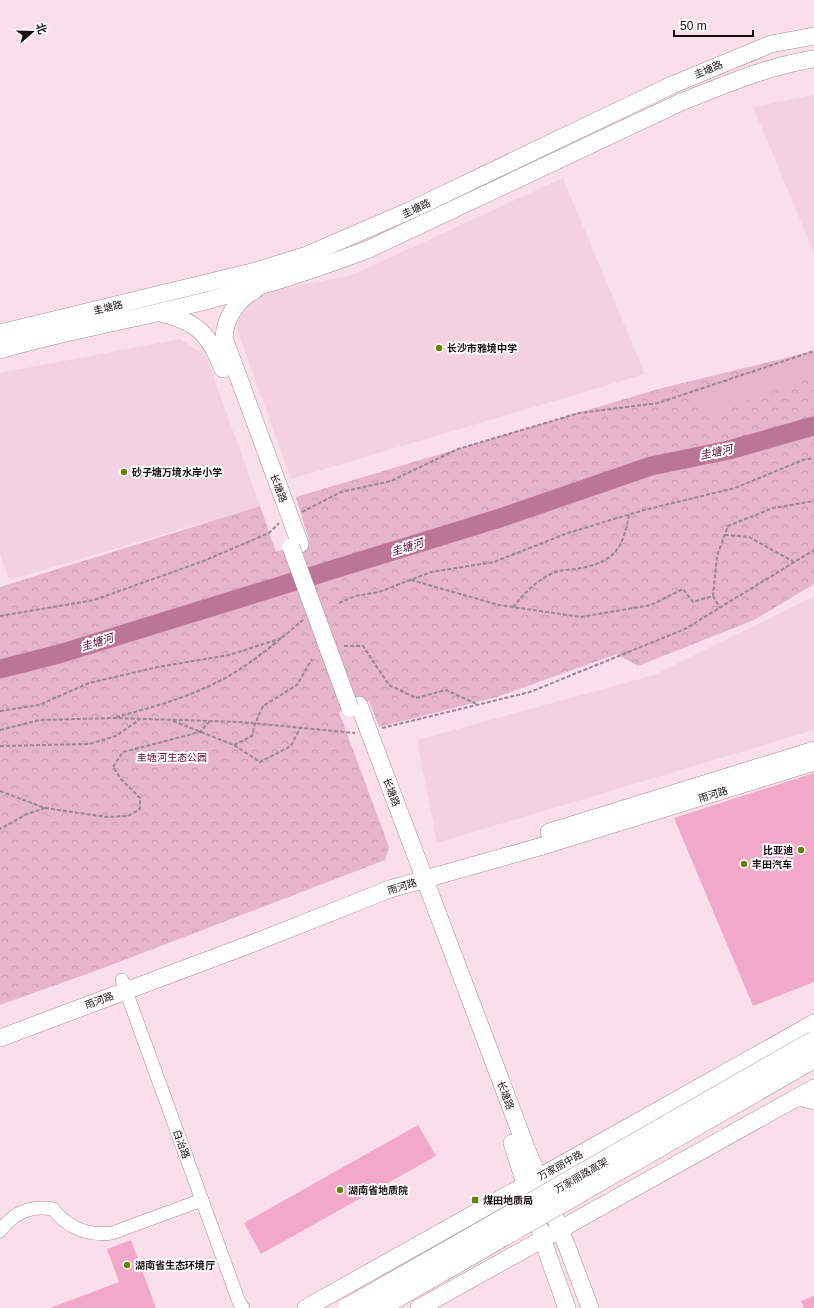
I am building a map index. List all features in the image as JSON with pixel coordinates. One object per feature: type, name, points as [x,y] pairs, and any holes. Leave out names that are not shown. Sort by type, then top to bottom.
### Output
[{"type":"highway","name":"万家丽路高架","points":[[348,1308],[814,1041]]},
{"type":"highway","name":"万家丽路高架","points":[[378,1308],[814,1058]]},
{"type":"main road","points":[[790,40],[814,27]]},
{"type":"main road","name":"圭塘路","points":[[0,333],[256,271],[307,255],[411,210],[672,85],[743,54],[771,44],[814,36]]},
{"type":"main road","name":"圭塘路","points":[[0,350],[78,330],[158,313],[262,286],[369,250],[626,128],[707,92],[770,69],[814,59]]},
{"type":"main road","name":"长塘路","points":[[262,286],[248,294],[234,308],[225,325],[224,338],[285,519],[418,875],[517,1156],[560,1230],[590,1308]]},
{"type":"main road","name":"长塘路","points":[[158,313],[181,318],[193,324],[207,337],[215,349],[285,519]]},
{"type":"main road","name":"雨河路","points":[[418,875],[542,834],[814,750]]},
{"type":"main road","name":"雨河路","points":[[0,1038],[121,986],[379,882],[418,875],[546,845],[814,762]]},
{"type":"main road","name":"雨河路","points":[[0,1026],[121,986]]},
{"type":"main road","name":"万家丽中路","points":[[306,1308],[814,1023]]},
{"type":"main road","points":[[420,1308],[814,1088]]},
{"type":"main road","name":"长塘路","points":[[532,1181],[543,1240],[567,1308]]},
{"type":"street","name":"白冶路","points":[[121,986],[200,1201],[239,1302],[243,1308]]},
{"type":"street","points":[[792,1100],[803,1100],[814,1103]]},
{"type":"street","name":"白冶路","points":[[200,1201],[236,1308]]},
{"type":"street","points":[[0,1231],[10,1220],[23,1211],[45,1208],[53,1209],[65,1222],[80,1230],[96,1234],[112,1233],[200,1201]]},
{"type":"path","points":[[0,616],[94,600],[208,559],[270,533],[285,519],[341,492],[391,481],[458,449],[579,413],[658,403],[814,351]]},
{"type":"path","points":[[339,603],[355,596],[379,592],[431,572],[494,562],[568,533],[629,514],[735,488],[803,460],[814,458]]},
{"type":"path","points":[[720,608],[713,596],[717,556],[728,526],[773,508],[814,501]]},
{"type":"path","points":[[513,607],[526,591],[555,572],[587,567],[610,559],[624,541],[629,514]]},
{"type":"path","points":[[725,535],[749,537],[794,562]]},
{"type":"path","points":[[0,730],[40,720],[112,718],[254,724],[364,732],[530,692],[685,629],[814,550]]},
{"type":"path","points":[[410,580],[499,605],[581,617],[651,605],[683,589],[692,602],[713,596]]},
{"type":"path","points":[[112,718],[167,703],[227,677],[282,638],[307,616]]},
{"type":"path","points":[[0,711],[39,705],[89,683],[158,667],[229,654],[282,638]]},
{"type":"path","points":[[344,646],[363,646],[389,685],[416,698],[446,690],[479,705]]},
{"type":"path","points":[[234,745],[252,736],[254,724],[263,706],[297,685],[312,659]]},
{"type":"path","points":[[0,746],[89,744],[116,736],[140,719]]},
{"type":"path","points":[[170,720],[234,745],[260,762],[292,746],[300,728]]},
{"type":"path","points":[[0,792],[45,808],[107,817],[128,816],[140,809],[140,798],[121,779],[113,767],[123,752],[200,732],[210,722]]},
{"type":"path","points":[[0,829],[27,814],[45,808]]},
{"type":"shaded area","points":[[814,95],[814,253],[753,107]]},
{"type":"shaded area","name":"长沙市雅境中学","points":[[563,178],[645,374],[291,479],[235,323],[261,293],[352,275]]},
{"type":"shaded area","name":"砂子塘万境水岸小学","points":[[180,339],[206,356],[260,506],[9,580],[0,554],[0,373]]},
{"type":"shaded area","points":[[814,596],[814,730],[437,843],[417,740],[654,675]]},
{"type":"green space","name":"圭塘河生态公园","points":[[814,351],[814,584],[754,620],[638,666],[617,654],[497,697],[379,727],[369,701],[339,712],[389,847],[385,860],[106,967],[0,1005],[0,587],[260,506],[276,552],[309,540],[296,497],[662,388]]},
{"type":"green space","points":[[814,353],[814,376],[704,415],[696,393]]},
{"type":"building","name":"丰田汽车","points":[[814,773],[814,982],[753,1006],[674,818]]},
{"type":"building","name":"湖南省地质院","points":[[418,1125],[436,1156],[261,1254],[244,1223]]},
{"type":"building","name":"湖南省生态环境厅","points":[[131,1240],[156,1308],[50,1308],[119,1282],[107,1249]]},
{"type":"building","points":[[814,1296],[814,1308],[804,1308],[801,1301]]},
{"type":"waterway","name":"圭塘河","points":[[0,669],[59,654],[500,518],[651,466],[729,450],[814,426]]},
{"type":"place","name":"长沙市雅境中学","points":[[439,348]]},
{"type":"place","name":"砂子塘万境水岸小学","points":[[124,472]]},
{"type":"place","name":"比亚迪","points":[[801,850]]},
{"type":"place","name":"丰田汽车","points":[[744,864]]},
{"type":"place","name":"湖南省地质院","points":[[340,1190]]},
{"type":"place","name":"煤田地质局","points":[[475,1200]]},
{"type":"place","name":"湖南省生态环境厅","points":[[127,1265]]}]
